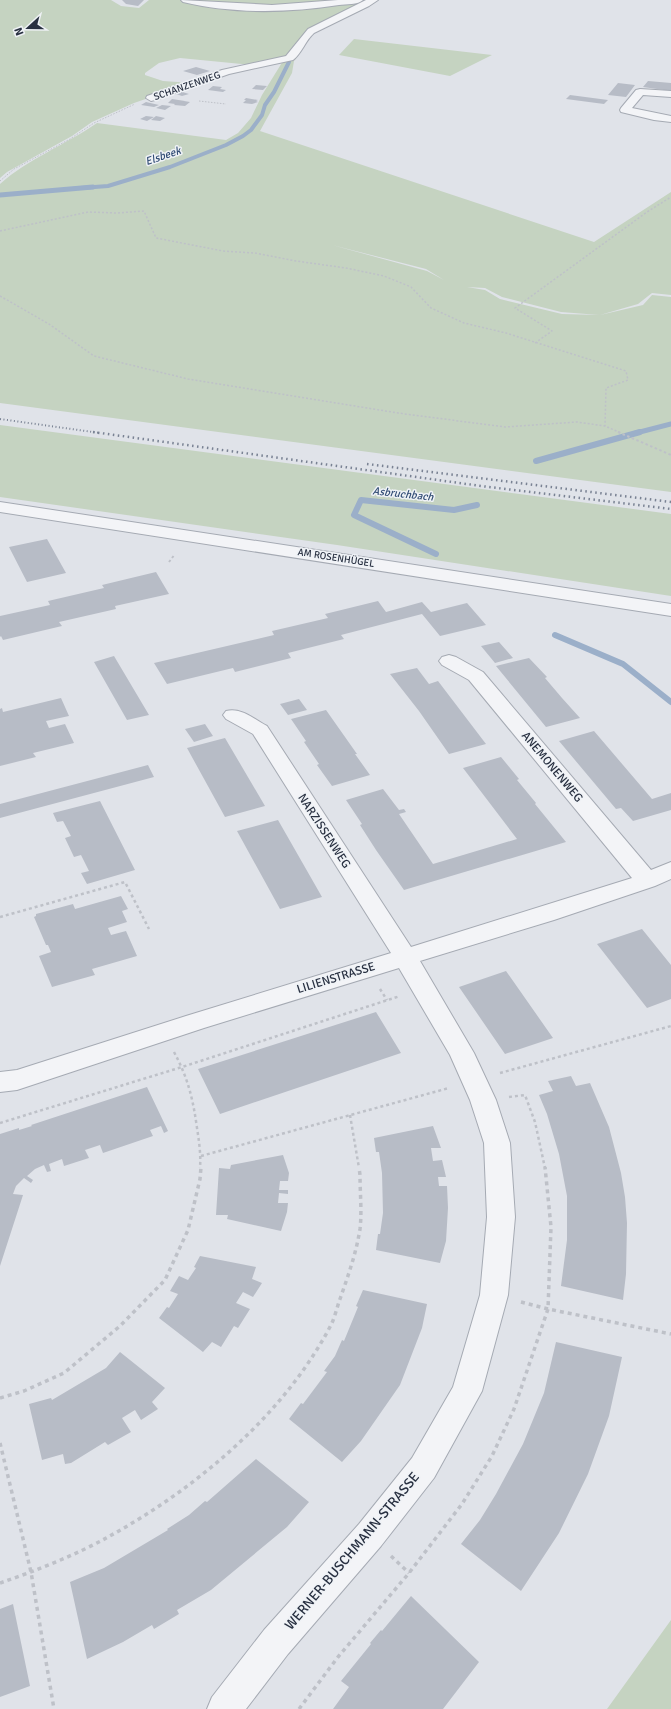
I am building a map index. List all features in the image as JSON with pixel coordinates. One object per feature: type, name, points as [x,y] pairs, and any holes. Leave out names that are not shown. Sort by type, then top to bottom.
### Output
[{"type":"street","points":[[186,0],[219,6],[262,8],[303,7],[358,0]]},
{"type":"street","name":"SCHANZENWEG","points":[[152,98],[230,71],[289,58],[294,54],[302,39],[311,31],[373,0]]},
{"type":"street","points":[[671,94],[640,92],[626,110],[654,117],[671,119]]},
{"type":"street","name":"AM ROSENHÜGEL","points":[[0,507],[671,610]]},
{"type":"street","name":"ANEMONENWEG","points":[[449,661],[476,676],[647,881]]},
{"type":"street","name":"NARZISSENWEG","points":[[233,715],[260,730],[405,957]]},
{"type":"street","name":"LILIENSTRASSE","points":[[0,1082],[17,1080],[195,1022],[647,881],[671,870]]},
{"type":"street","name":"WERNER-BUSCHMANN-STRASSE","points":[[224,1709],[276,1642],[370,1535],[423,1468],[467,1391],[494,1295],[501,1216],[497,1143],[476,1080],[462,1053],[405,957]]},
{"type":"path","name":"SCHANZENWEG","points":[[0,181],[10,172],[70,139],[94,123],[152,98]]},
{"type":"path","points":[[535,343],[552,331],[515,308],[647,212],[671,197]]},
{"type":"path","points":[[0,231],[88,212],[117,213],[144,211],[156,238],[223,251],[255,253],[384,276],[411,286],[431,308],[464,323],[506,333],[626,371],[628,380],[606,388],[605,426]]},
{"type":"path","points":[[0,296],[49,324],[94,356],[188,379],[398,413],[505,427],[577,422],[605,426],[671,455]]},
{"type":"path","points":[[0,917],[126,882],[149,929]]},
{"type":"path","points":[[0,1123],[182,1067],[424,989]]},
{"type":"path","points":[[201,1156],[671,1026]]},
{"type":"path","points":[[0,1398],[24,1391],[64,1373],[120,1326],[165,1280],[188,1230],[200,1179],[201,1156],[192,1095],[182,1067],[174,1052]]},
{"type":"path","points":[[0,1583],[31,1572],[108,1537],[161,1504],[220,1461],[252,1432],[301,1373],[331,1324],[352,1266],[360,1228],[360,1175],[350,1115]]},
{"type":"path","points":[[548,1309],[671,1334]]},
{"type":"path","points":[[0,1443],[31,1572],[54,1709]]},
{"type":"green space","points":[[0,0],[111,0],[121,6],[139,8],[149,0],[370,0],[326,22],[288,57],[252,65],[180,58],[159,63],[145,73],[145,75],[163,81],[192,83],[134,103],[92,122],[72,136],[7,172],[0,178]]},
{"type":"green space","points":[[354,39],[492,55],[450,76],[339,55]]},
{"type":"green space","points":[[297,57],[294,61],[292,73],[260,131],[594,242],[671,192],[671,295],[652,293],[638,304],[600,315],[643,305],[652,295],[671,297],[671,492],[0,403],[0,184],[22,167],[97,123],[226,140],[238,133],[251,118],[262,95],[283,61]],"holes":[[[332,245],[426,269],[444,280],[427,271]],[[467,287],[485,288],[502,297],[561,312],[599,315],[562,314],[500,299],[485,290]]]},
{"type":"green space","points":[[0,425],[671,514],[671,596],[337,545],[0,497]]},
{"type":"green space","points":[[671,1620],[671,1709],[607,1709]]},
{"type":"building","points":[[122,0],[144,0],[138,6],[126,4]]},
{"type":"building","points":[[196,67],[210,71],[197,75],[183,71]]},
{"type":"building","points":[[648,81],[671,83],[671,91],[643,87]]},
{"type":"building","points":[[618,83],[635,85],[626,97],[608,95]]},
{"type":"building","points":[[256,85],[267,86],[263,90],[252,89]]},
{"type":"building","points":[[213,86],[222,87],[220,89],[226,90],[223,92],[208,90]]},
{"type":"building","points":[[179,91],[189,94],[182,96],[173,93]]},
{"type":"building","points":[[570,95],[608,100],[604,104],[566,99]]},
{"type":"building","points":[[246,98],[258,100],[256,101],[258,102],[252,104],[243,103]]},
{"type":"building","points":[[172,99],[190,102],[185,106],[168,103]]},
{"type":"building","points":[[146,102],[159,105],[154,107],[141,105]]},
{"type":"building","points":[[162,105],[171,106],[165,110],[156,108]]},
{"type":"building","points":[[146,116],[154,117],[147,121],[140,119]]},
{"type":"building","points":[[156,116],[165,118],[160,121],[151,120]]},
{"type":"building","points":[[47,539],[66,573],[27,582],[9,547]]},
{"type":"building","points":[[156,572],[169,594],[115,606],[116,609],[59,622],[62,626],[3,640],[1,636],[0,637],[0,616],[50,605],[48,601],[104,588],[102,585]]},
{"type":"building","points":[[378,601],[386,612],[422,602],[431,612],[467,603],[486,625],[440,636],[422,614],[341,635],[344,639],[288,653],[291,658],[235,672],[233,668],[167,684],[154,663],[274,635],[272,631],[328,618],[325,614]]},
{"type":"building","points":[[499,642],[513,658],[495,663],[481,646]]},
{"type":"building","points":[[114,656],[149,715],[127,720],[94,662]]},
{"type":"building","points":[[529,658],[547,677],[545,678],[580,718],[546,727],[496,666]]},
{"type":"building","points":[[417,668],[429,684],[438,681],[486,744],[449,754],[419,711],[390,674]]},
{"type":"building","points":[[61,698],[69,716],[46,721],[49,728],[65,724],[74,743],[33,753],[36,757],[0,766],[0,709],[2,708],[3,712]]},
{"type":"building","points":[[299,699],[307,710],[288,715],[280,704]]},
{"type":"building","points":[[326,710],[370,775],[332,786],[317,765],[319,764],[291,719]]},
{"type":"building","points":[[205,724],[213,736],[194,742],[185,729]]},
{"type":"building","points":[[594,731],[652,799],[671,793],[671,810],[633,821],[621,808],[616,809],[559,741]]},
{"type":"building","points":[[225,738],[265,806],[225,817],[187,748]]},
{"type":"building","points":[[501,757],[519,779],[517,780],[536,803],[535,804],[566,842],[404,890],[376,850],[360,825],[362,824],[346,800],[383,789],[399,810],[404,809],[406,812],[399,814],[433,864],[517,839],[463,768]]},
{"type":"building","points":[[148,765],[154,777],[0,818],[0,804]]},
{"type":"building","points":[[100,801],[135,870],[87,884],[81,873],[89,871],[81,855],[74,857],[65,838],[71,836],[63,821],[57,822],[53,813]]},
{"type":"building","points":[[278,820],[322,897],[280,909],[237,831]]},
{"type":"building","points":[[121,896],[128,909],[122,911],[127,922],[108,928],[111,935],[126,931],[137,956],[92,969],[95,975],[52,987],[39,956],[51,952],[48,945],[46,945],[34,917],[36,914],[73,904],[75,909]]},
{"type":"building","points":[[642,929],[671,965],[671,999],[647,1008],[597,944]]},
{"type":"building","points":[[506,971],[553,1038],[505,1054],[459,987]]},
{"type":"building","points":[[376,1012],[401,1053],[220,1114],[198,1069]]},
{"type":"building","points":[[571,1076],[576,1086],[590,1083],[609,1127],[621,1173],[627,1223],[626,1274],[623,1300],[561,1286],[567,1240],[567,1196],[559,1154],[547,1114],[539,1095],[553,1091],[548,1081]]},
{"type":"building","points":[[147,1087],[168,1131],[164,1133],[161,1126],[150,1130],[153,1136],[103,1153],[100,1145],[85,1150],[89,1158],[64,1166],[62,1159],[49,1164],[51,1171],[47,1172],[44,1165],[35,1169],[27,1176],[33,1180],[31,1183],[24,1178],[16,1186],[13,1194],[23,1195],[0,1266],[0,1134],[19,1128],[19,1130],[32,1126],[31,1125]]},
{"type":"building","points":[[433,1126],[441,1148],[431,1148],[433,1161],[442,1160],[446,1177],[438,1177],[439,1186],[447,1186],[448,1208],[446,1241],[440,1263],[376,1250],[383,1213],[382,1173],[379,1152],[376,1152],[374,1138]]},
{"type":"building","points":[[283,1155],[289,1173],[288,1181],[280,1181],[279,1190],[288,1190],[288,1194],[279,1193],[278,1203],[288,1203],[287,1212],[281,1231],[227,1219],[228,1215],[216,1215],[219,1168],[230,1169],[231,1165]]},
{"type":"building","points":[[200,1256],[256,1267],[252,1279],[262,1283],[253,1297],[243,1292],[236,1303],[250,1309],[238,1328],[234,1326],[221,1347],[212,1342],[203,1352],[159,1318],[167,1307],[169,1308],[178,1294],[170,1291],[179,1276],[188,1280],[196,1268],[194,1267]]},
{"type":"building","points":[[363,1290],[427,1304],[422,1328],[400,1385],[361,1441],[342,1462],[289,1419],[301,1403],[303,1404],[327,1372],[324,1371],[335,1356],[342,1340],[344,1341],[358,1307],[356,1306]]},
{"type":"building","points":[[556,1342],[622,1357],[609,1416],[588,1474],[559,1533],[521,1591],[461,1544],[480,1520],[523,1444],[544,1393]]},
{"type":"building","points":[[120,1352],[165,1388],[152,1402],[158,1409],[141,1420],[135,1410],[122,1418],[131,1432],[108,1445],[105,1442],[71,1463],[65,1464],[63,1454],[42,1460],[29,1404],[51,1398],[52,1400],[106,1368]]},
{"type":"building","points":[[256,1459],[309,1502],[287,1527],[211,1590],[177,1610],[179,1614],[154,1629],[152,1625],[123,1642],[87,1659],[70,1582],[104,1568],[168,1530],[167,1529],[189,1515],[205,1501],[207,1502]]},
{"type":"building","points":[[411,1596],[479,1662],[443,1709],[333,1709],[349,1687],[341,1681],[371,1644],[370,1643]]},
{"type":"building","points":[[13,1604],[30,1686],[0,1697],[0,1609]]},
{"type":"waterway","name":"Elsbeek","points":[[84,188],[108,186],[170,167],[226,145],[243,136],[251,130],[262,115],[265,105],[274,92],[289,62]]},
{"type":"waterway","name":"Elsbeek","points":[[84,188],[93,187]]},
{"type":"waterway","name":"Elsbeek","points":[[0,195],[84,188]]},
{"type":"waterway","name":"Asbruchbach","points":[[636,433],[671,424]]},
{"type":"waterway","name":"Asbruchbach","points":[[536,461],[640,432]]},
{"type":"waterway","name":"Asbruchbach","points":[[436,554],[354,515],[361,500],[454,510],[477,505]]},
{"type":"waterway","name":"Asbruchbach","points":[[555,635],[623,664],[671,702]]},
{"type":"railway","points":[[0,419],[100,433]]},
{"type":"railway","points":[[93,432],[481,486],[671,509]]},
{"type":"railway","points":[[367,464],[671,502]]}]
